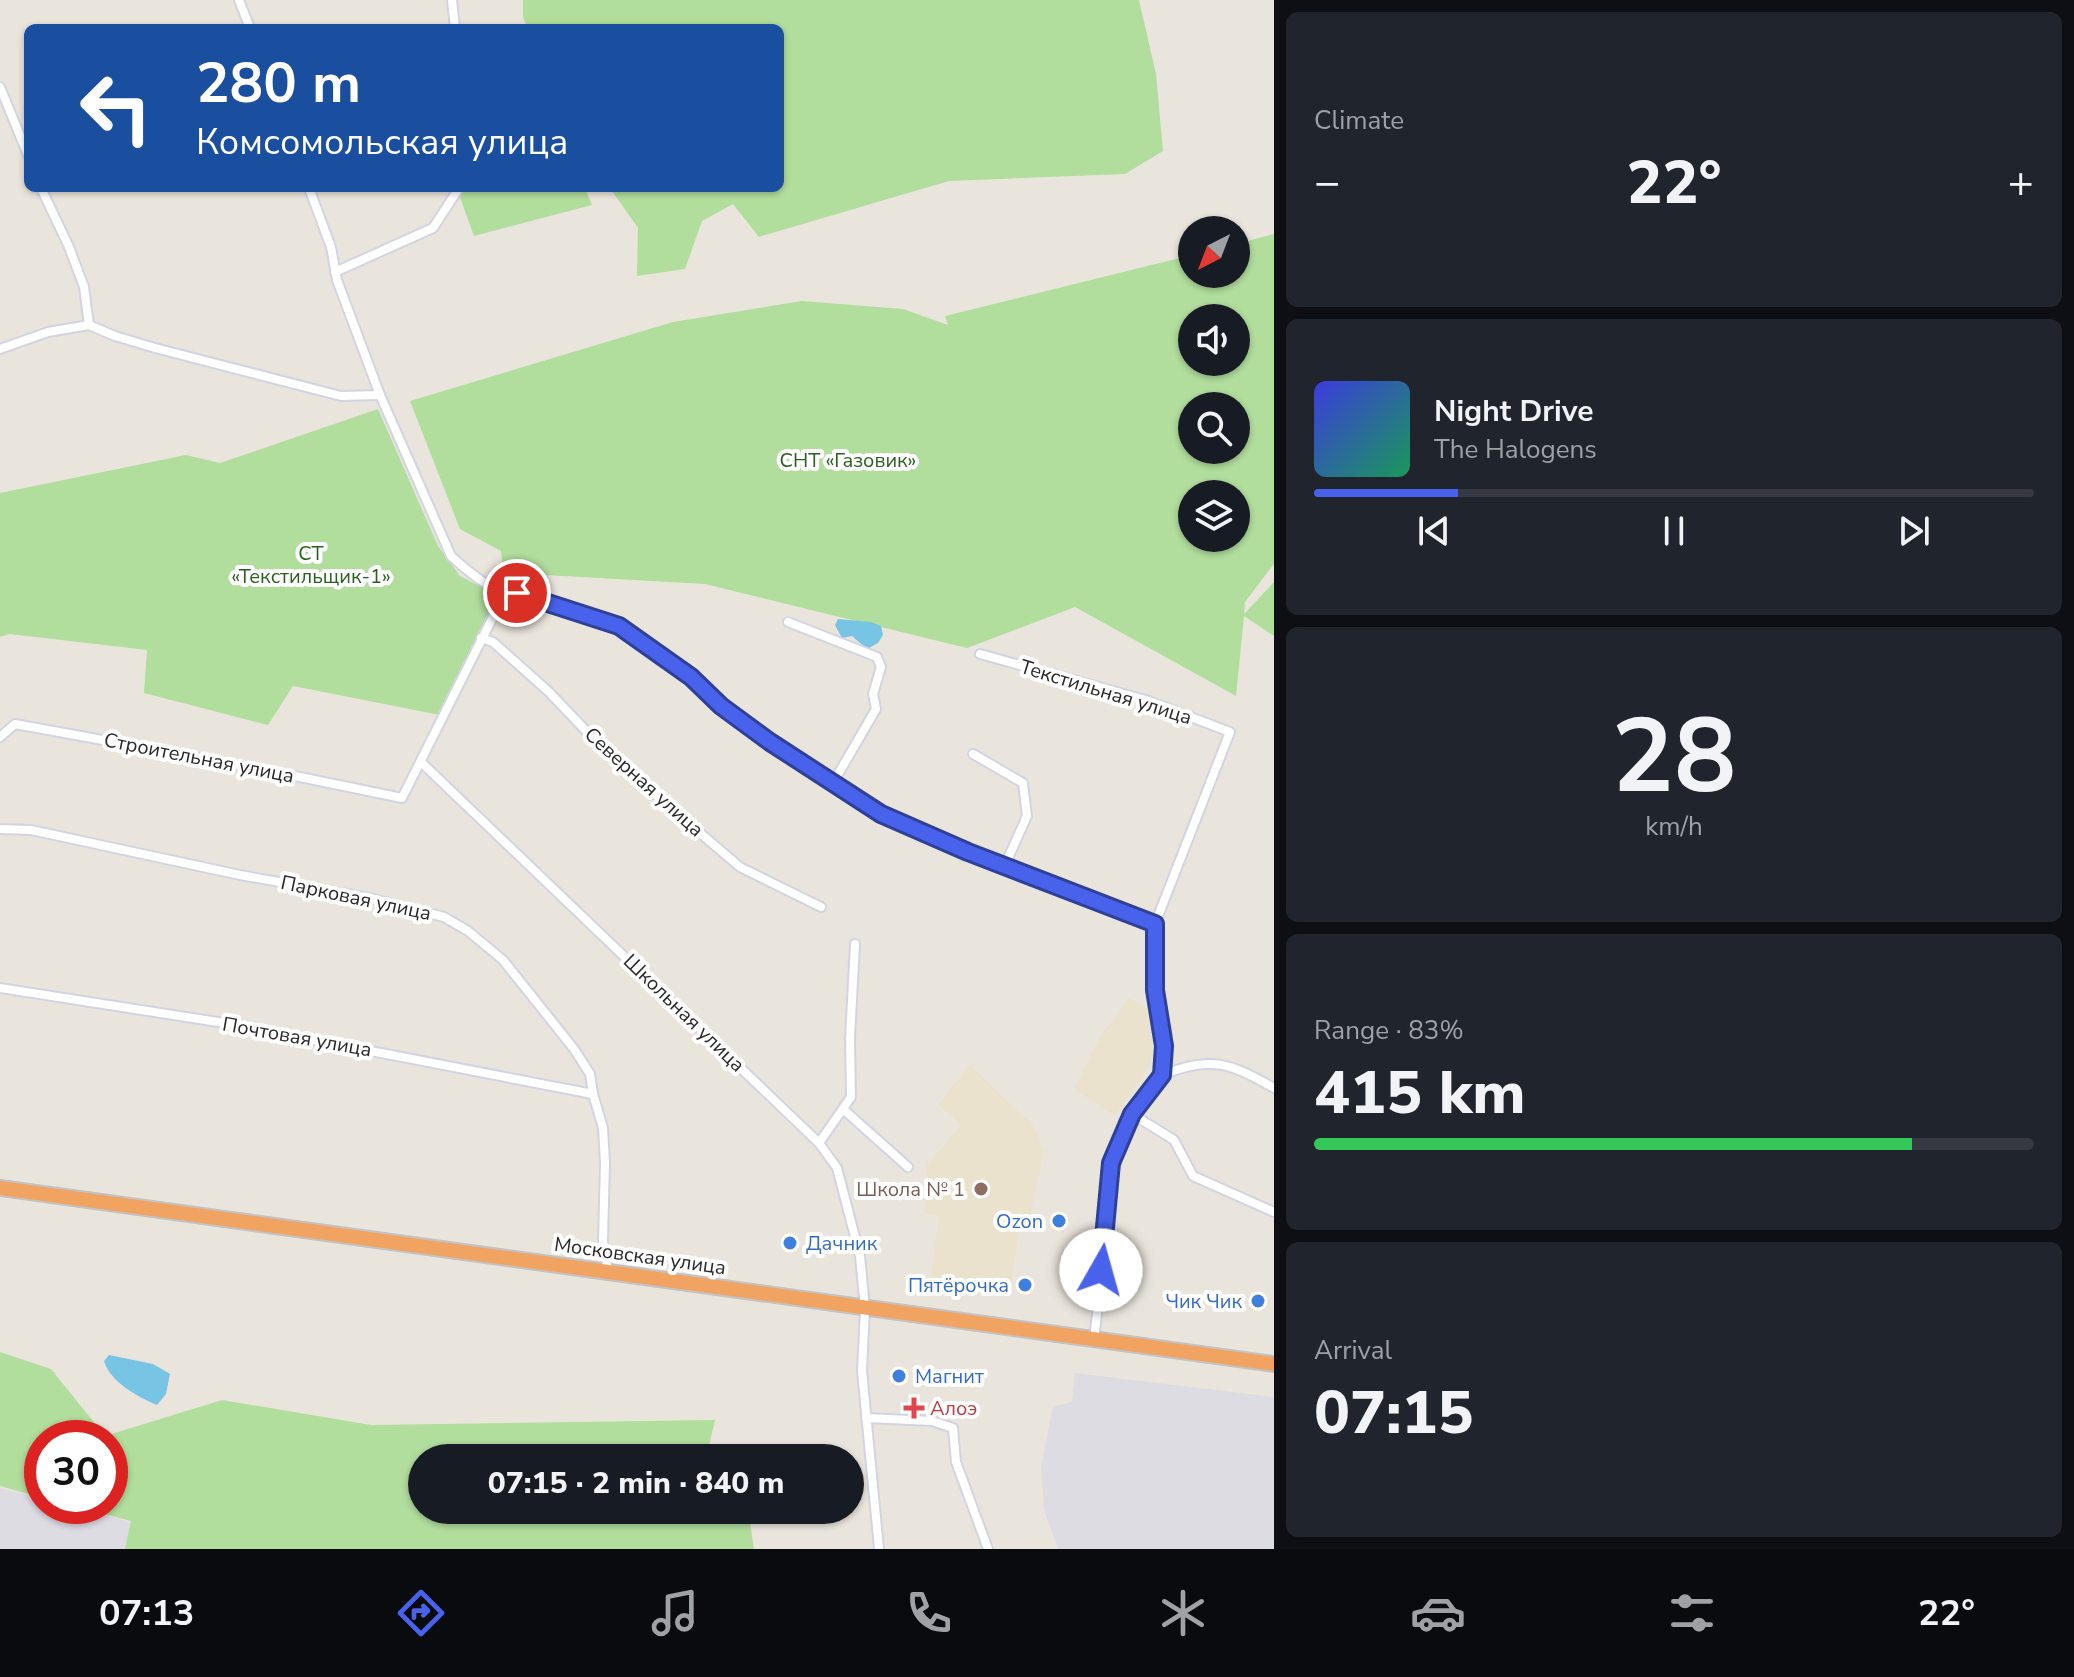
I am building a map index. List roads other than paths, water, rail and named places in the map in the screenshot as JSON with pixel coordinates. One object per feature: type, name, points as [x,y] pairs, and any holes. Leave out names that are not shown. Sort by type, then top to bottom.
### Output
[{"type":"highway","name":"Московская улица","points":[[0,1188],[1274,1364]]},
{"type":"street","points":[[239,0],[248,24]]},
{"type":"street","points":[[452,0],[455,24]]},
{"type":"street","points":[[0,87],[24,145]]},
{"type":"street","points":[[43,192],[84,287],[89,325]]},
{"type":"street","points":[[310,192],[331,247],[335,272],[380,395],[451,556],[469,573],[505,593],[517,593],[619,626],[691,677],[721,706],[770,742],[881,814],[968,852],[1155,924],[1155,990],[1164,1046],[1162,1075]]},
{"type":"street","points":[[335,272],[433,228],[456,192]]},
{"type":"street","points":[[0,349],[48,332],[89,325],[155,348],[341,396],[380,395]]},
{"type":"street","points":[[422,763],[505,593]]},
{"type":"street","points":[[788,622],[877,657],[881,667],[873,694],[876,709],[833,783]]},
{"type":"street","name":"Северная улица","points":[[481,638],[493,642],[549,692],[612,758],[740,867],[821,907]]},
{"type":"street","name":"Текстильная улица","points":[[980,654],[1149,701],[1230,732],[1155,924]]},
{"type":"street","name":"Строительная улица","points":[[0,737],[15,724],[402,798],[422,763]]},
{"type":"street","points":[[973,754],[1023,783],[1027,816],[1005,865]]},
{"type":"street","name":"Школьная улица","points":[[422,763],[819,1143],[837,1168],[860,1256],[865,1308],[862,1371],[879,1549]]},
{"type":"street","name":"Парковая улица","points":[[0,829],[31,830],[240,875],[369,898],[444,917],[468,931],[503,960],[574,1049],[590,1074],[603,1128],[603,1241],[608,1271]]},
{"type":"street","points":[[819,1143],[851,1097],[850,1038],[855,944]]},
{"type":"street","name":"Почтовая улица","points":[[0,988],[231,1024],[593,1094]]},
{"type":"street","points":[[1094,1339],[1108,1222],[1111,1163],[1132,1114],[1162,1075],[1188,1065],[1217,1062],[1274,1088]]},
{"type":"street","points":[[843,1109],[908,1167]]},
{"type":"street","points":[[1132,1114],[1174,1140],[1193,1176],[1274,1212]]},
{"type":"street","points":[[866,1418],[932,1421],[953,1428],[956,1462],[988,1549]]},
{"type":"water","points":[[838,619],[871,622],[881,626],[883,635],[878,643],[867,649],[852,636],[842,638],[835,625]]},
{"type":"water","points":[[109,1355],[153,1364],[170,1374],[166,1394],[157,1405],[133,1393],[112,1376],[104,1361]]},
{"type":"place","name":"Школа № 1","points":[[981,1189]]},
{"type":"place","name":"Ozon","points":[[1059,1221]]},
{"type":"place","name":"Дачник","points":[[790,1243]]},
{"type":"place","name":"Пятёрочка","points":[[1025,1285]]},
{"type":"place","name":"Чик Чик","points":[[1258,1301]]},
{"type":"place","name":"Магнит","points":[[899,1376]]},
{"type":"place","name":"Алоэ","points":[[914,1408]]},
{"type":"park label","name":"СНТ «Газовик»","points":[[848,460]]},
{"type":"park label","name":"СТ «Текстильщик-1»","points":[[311,564]]}]
